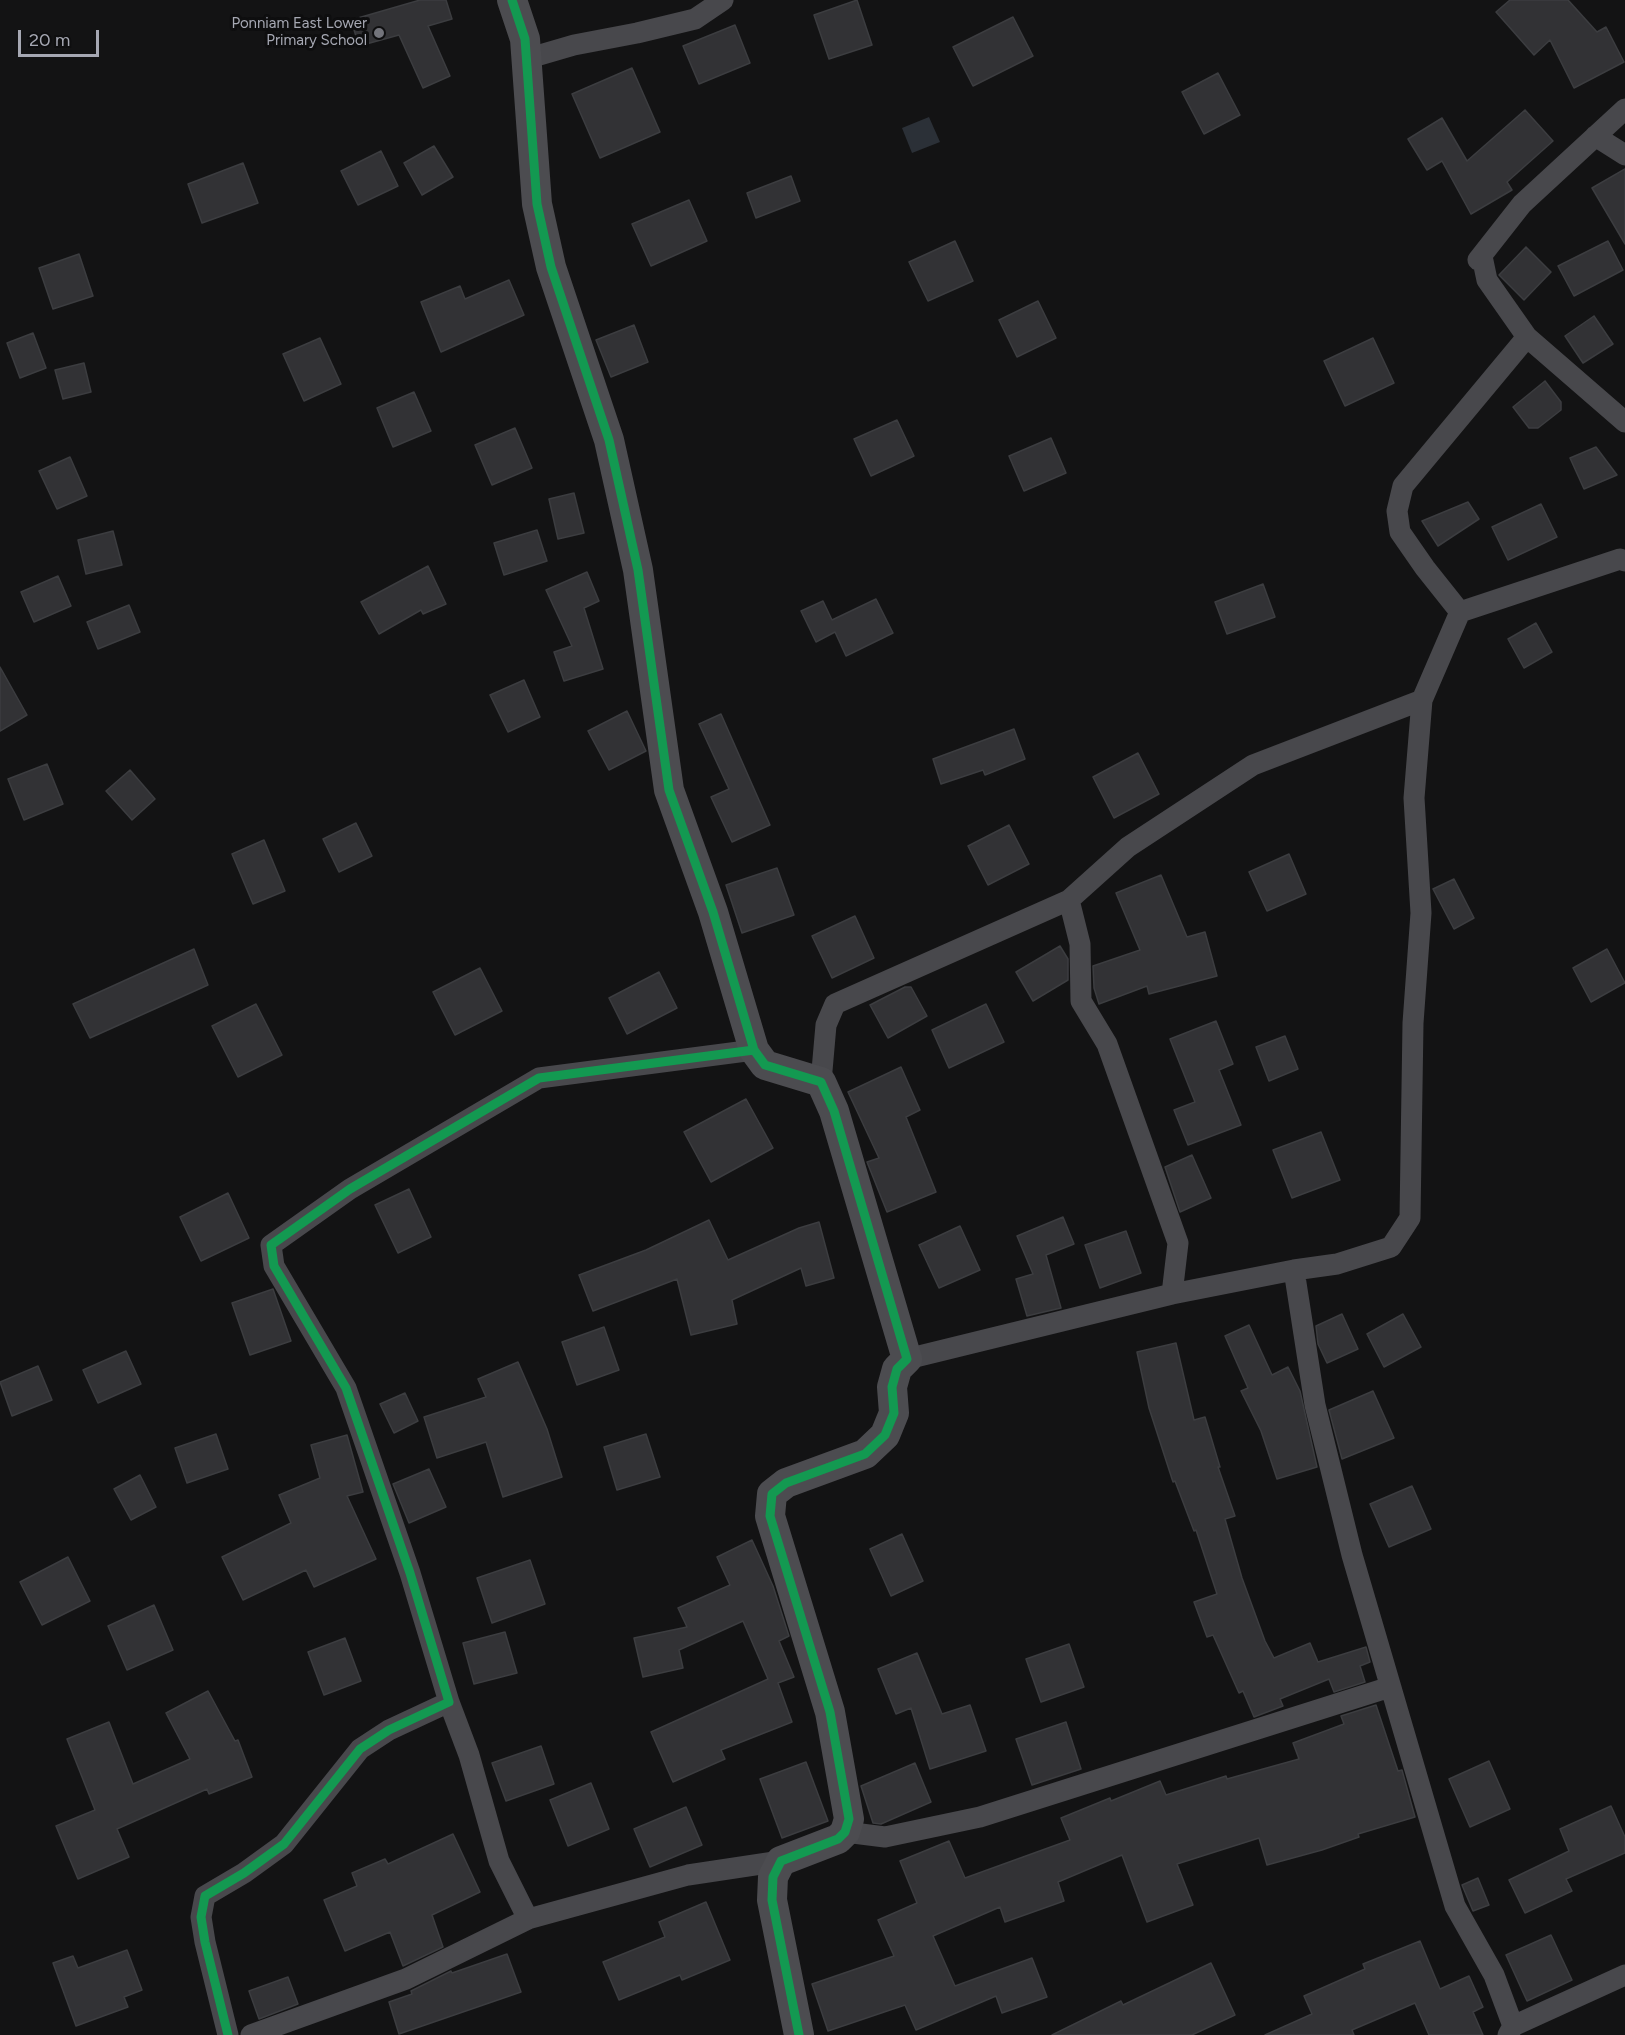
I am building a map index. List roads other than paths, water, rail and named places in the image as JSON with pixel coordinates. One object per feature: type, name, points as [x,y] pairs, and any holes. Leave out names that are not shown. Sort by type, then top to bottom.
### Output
[{"type":"street","points":[[512,0],[525,39],[537,204],[551,267],[609,440],[638,570],[669,790],[712,912],[754,1050],[765,1065],[821,1082]]},
{"type":"street","points":[[526,59],[574,45],[695,19],[723,0]]},
{"type":"street","points":[[1625,109],[1522,204],[1478,260],[1483,261],[1488,280],[1527,337],[1625,422]]},
{"type":"street","points":[[1595,136],[1625,155]]},
{"type":"street","points":[[1460,612],[1400,532],[1397,511],[1403,486],[1527,337]]},
{"type":"street","points":[[251,2035],[406,1979],[528,1919],[688,1875],[781,1861],[825,1846],[845,1832],[849,1819],[847,1803],[830,1712],[770,1516],[772,1494],[795,1480],[865,1454],[885,1435],[894,1413],[892,1387],[897,1369],[907,1359],[1172,1294],[1337,1264],[1391,1247],[1410,1218],[1413,1023],[1421,913],[1414,798],[1422,700],[1460,612],[1620,559],[1625,561]]},
{"type":"street","points":[[907,1359],[834,1112],[821,1082],[826,1025],[835,1004],[1069,900],[1128,847],[1253,765],[1422,700]]},
{"type":"street","points":[[1069,900],[1080,944],[1081,1001],[1107,1044],[1178,1243],[1172,1294]]},
{"type":"street","points":[[528,1919],[499,1861],[469,1755],[449,1702],[410,1573],[346,1388],[273,1266],[271,1245],[350,1189],[539,1078],[754,1050]]},
{"type":"street","points":[[1294,1270],[1315,1405],[1352,1556],[1455,1906],[1494,1975],[1511,2030],[1625,1975]]},
{"type":"street","points":[[845,1832],[885,1838],[980,1817],[1390,1688]]},
{"type":"street","points":[[228,2035],[205,1942],[201,1917],[205,1896],[244,1873],[284,1845],[360,1749],[389,1730],[449,1702]]},
{"type":"street","points":[[781,1861],[773,1877],[772,1900],[799,2035]]},
{"type":"place","name":"Ponniam East Lower Primary School","points":[[379,33]]}]
